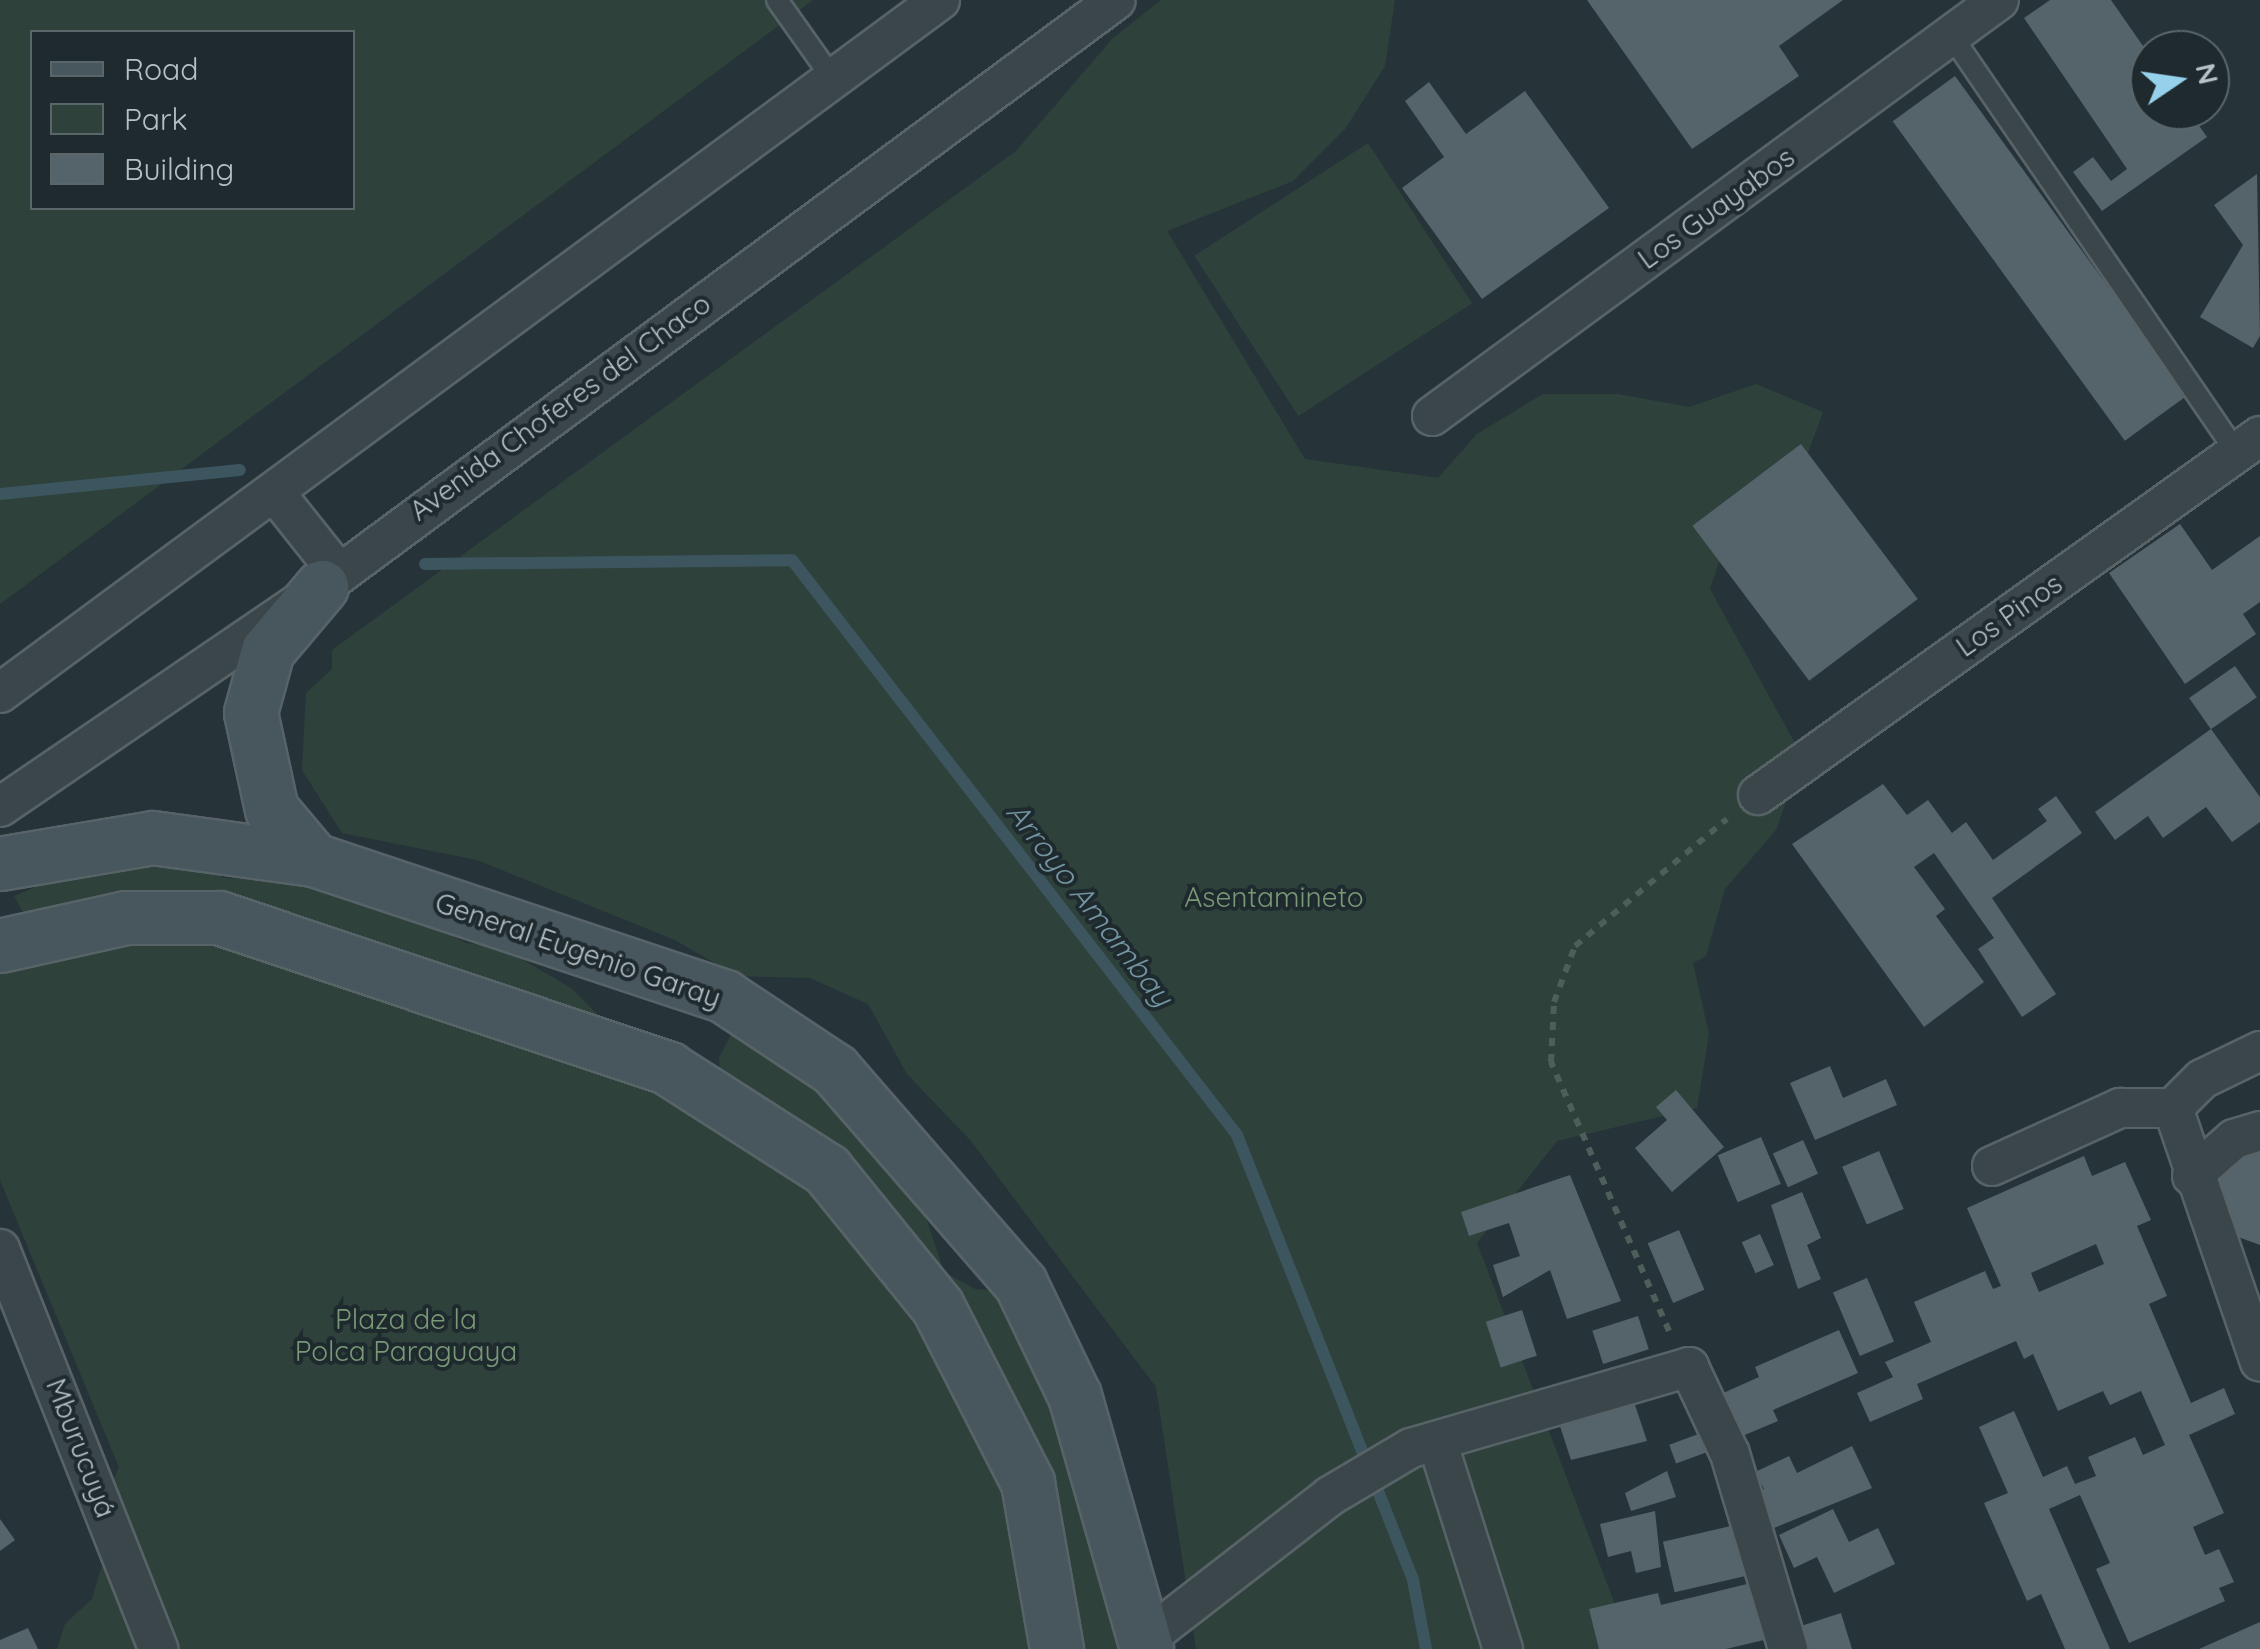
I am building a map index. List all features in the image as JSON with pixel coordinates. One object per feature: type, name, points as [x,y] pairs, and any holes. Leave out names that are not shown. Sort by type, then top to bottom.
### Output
[{"type":"street","points":[[0,693],[940,0]]},
{"type":"street","name":"Avenida Choferes del Chaco","points":[[0,806],[329,579],[1116,0]]},
{"type":"street","name":"Los Guayabos","points":[[1432,416],[1999,0]]},
{"type":"street","name":"Los Pinos","points":[[1758,794],[2249,444]]},
{"type":"street","points":[[276,493],[329,579],[268,651],[251,714],[272,810],[314,860]]},
{"type":"street","name":"General Eugenio Garay","points":[[0,864],[153,838],[314,860],[724,998],[834,1070],[1020,1284],[1074,1396],[1147,1643]]},
{"type":"street","points":[[0,946],[126,918],[218,918],[669,1069],[828,1170],[938,1307],[1028,1484],[1058,1649]]},
{"type":"street","points":[[1992,1166],[2120,1108],[2173,1108],[2202,1078],[2260,1052]]},
{"type":"street","points":[[2173,1108],[2192,1176],[2260,1362]]},
{"type":"street","points":[[2192,1176],[2234,1139],[2260,1132]]},
{"type":"street","name":"Mburucuyá","points":[[0,1249],[44,1351],[158,1649]]},
{"type":"street","points":[[0,1328],[44,1351]]},
{"type":"street","points":[[1147,1643],[1330,1496],[1424,1444],[1689,1367],[1730,1454],[1788,1649]]},
{"type":"street","points":[[1424,1444],[1503,1649]]},
{"type":"lane","points":[[777,0],[833,80]]},
{"type":"lane","points":[[1951,35],[2249,444]]},
{"type":"path","points":[[1689,1367],[1569,1111],[1551,1062],[1554,1002],[1574,946],[1758,794]]},
{"type":"green space","points":[[0,0],[813,0],[0,604]]},
{"type":"green space","name":"Asentamineto","points":[[1161,0],[1395,0],[1385,66],[1345,129],[1293,181],[1167,231],[1305,459],[1438,478],[1477,434],[1543,394],[1618,394],[1689,407],[1756,384],[1823,412],[1797,483],[1733,519],[1710,589],[1802,756],[1776,830],[1725,889],[1706,956],[1693,963],[1709,1034],[1697,1108],[1557,1141],[1477,1243],[1632,1649],[1196,1649],[1156,1387],[971,1141],[907,1074],[868,1004],[810,978],[737,976],[675,940],[477,860],[342,833],[302,770],[306,693],[332,669],[332,650],[1016,151],[1113,38]]},
{"type":"green space","points":[[1368,143],[1472,303],[1298,416],[1194,256]]},
{"type":"green space","name":"Plaza de la Polca Paraguaya","points":[[191,861],[224,878],[296,880],[401,909],[466,943],[503,948],[571,988],[597,1014],[598,1068],[722,1096],[719,1058],[735,1027],[767,1012],[920,1199],[944,1272],[975,1289],[1011,1292],[1080,1482],[1119,1649],[57,1649],[65,1624],[92,1599],[102,1565],[96,1524],[119,1467],[0,1180],[0,970],[49,957],[14,896],[81,868]]},
{"type":"building","points":[[1587,0],[1843,0],[1779,46],[1799,76],[1692,149]]},
{"type":"building","points":[[2050,0],[2111,0],[2132,30],[2130,130],[2202,130],[2207,137],[2102,211],[2073,172],[2093,157],[2111,181],[2127,169],[2024,18]]},
{"type":"building","points":[[1955,76],[2187,396],[2125,441],[1893,121]]},
{"type":"building","points":[[1429,82],[1466,134],[1525,91],[1609,208],[1482,299],[1402,188],[1444,157],[1405,101]]},
{"type":"building","points":[[2257,174],[2260,336],[2253,348],[2200,317],[2243,245],[2214,205]]},
{"type":"building","points":[[1801,444],[1918,599],[1809,681],[1692,526]]},
{"type":"building","points":[[2180,524],[2212,570],[2260,536],[2260,602],[2243,614],[2256,634],[2185,684],[2109,573]]},
{"type":"building","points":[[2235,666],[2257,697],[2211,729],[2189,698]]},
{"type":"building","points":[[2211,729],[2260,797],[2260,822],[2232,842],[2206,807],[2163,838],[2148,816],[2115,840],[2095,812]]},
{"type":"building","points":[[1883,784],[1907,815],[1928,800],[1952,833],[1966,822],[1993,860],[2047,821],[2038,809],[2056,796],[2082,833],[1992,898],[2056,994],[2022,1017],[1978,949],[1994,938],[1934,853],[1914,867],[1945,909],[1936,916],[1984,982],[1924,1027],[1792,844]]},
{"type":"building","points":[[1830,1066],[1843,1098],[1886,1079],[1897,1105],[1815,1140],[1790,1083]]},
{"type":"building","points":[[1676,1090],[1724,1147],[1672,1192],[1635,1148],[1667,1120],[1656,1107]]},
{"type":"building","points":[[1761,1137],[1781,1184],[1738,1202],[1718,1155]]},
{"type":"building","points":[[1803,1140],[1818,1174],[1788,1187],[1773,1153]]},
{"type":"building","points":[[2260,1150],[2260,1245],[2230,1234],[2214,1184],[2225,1163]]},
{"type":"building","points":[[1879,1151],[1904,1209],[1867,1225],[1842,1167]]},
{"type":"building","points":[[2084,1156],[2092,1176],[2125,1162],[2151,1220],[2137,1226],[2167,1296],[2149,1304],[2191,1403],[2224,1388],[2235,1414],[2189,1435],[2224,1513],[2193,1527],[2205,1555],[2219,1549],[2234,1582],[2219,1588],[2225,1601],[2129,1643],[2096,1569],[2110,1563],[2080,1495],[2049,1509],[2110,1649],[2065,1649],[2041,1594],[2027,1601],[1984,1503],[2008,1493],[1979,1427],[2014,1411],[2043,1477],[2067,1466],[2075,1484],[2096,1476],[2088,1457],[2135,1437],[2143,1455],[2165,1445],[2141,1391],[2110,1405],[2103,1391],[2058,1411],[2033,1354],[2024,1359],[2016,1341],[1917,1384],[1923,1399],[1870,1422],[1857,1393],[1893,1377],[1885,1362],[1931,1342],[1914,1302],[1985,1271],[1993,1289],[2001,1286],[1967,1208]],"holes":[[[2096,1244],[2104,1264],[2039,1292],[2031,1273]]]},
{"type":"building","points":[[1570,1175],[1621,1301],[1567,1319],[1550,1270],[1503,1297],[1493,1265],[1520,1256],[1509,1223],[1469,1236],[1461,1212]]},
{"type":"building","points":[[1802,1192],[1821,1238],[1807,1245],[1821,1279],[1798,1289],[1771,1205]]},
{"type":"building","points":[[1679,1230],[1704,1290],[1673,1303],[1648,1243]]},
{"type":"building","points":[[1760,1234],[1774,1265],[1756,1273],[1742,1242]]},
{"type":"building","points":[[1867,1278],[1894,1342],[1860,1356],[1833,1292]]},
{"type":"building","points":[[1522,1310],[1537,1356],[1501,1367],[1486,1322]]},
{"type":"building","points":[[1638,1316],[1649,1349],[1603,1364],[1592,1331]]},
{"type":"building","points":[[1839,1330],[1858,1373],[1773,1410],[1778,1421],[1740,1437],[1721,1394],[1759,1377],[1755,1367]]},
{"type":"building","points":[[1634,1402],[1647,1441],[1571,1460],[1557,1417]]},
{"type":"building","points":[[1704,1432],[1711,1451],[1676,1463],[1669,1445]]},
{"type":"building","points":[[1852,1446],[1872,1488],[1769,1530],[1752,1494],[1764,1489],[1755,1472],[1789,1456],[1797,1473]]},
{"type":"building","points":[[1667,1471],[1676,1497],[1631,1511],[1625,1493]]},
{"type":"building","points":[[1833,1509],[1849,1542],[1878,1528],[1895,1564],[1834,1593],[1817,1557],[1794,1568],[1779,1535]]},
{"type":"building","points":[[1655,1511],[1661,1567],[1636,1573],[1631,1551],[1608,1557],[1600,1524]]},
{"type":"building","points":[[0,1519],[15,1540],[0,1551]]},
{"type":"building","points":[[1735,1525],[1747,1576],[1675,1592],[1663,1542]]},
{"type":"building","points":[[1751,1583],[1764,1640],[1726,1649],[1599,1649],[1589,1609],[1658,1593],[1661,1605]]},
{"type":"building","points":[[1841,1613],[1852,1649],[1808,1649],[1801,1626]]},
{"type":"building","points":[[2260,1622],[2260,1649],[2199,1649]]},
{"type":"building","points":[[28,1628],[38,1649],[0,1649],[0,1640]]},
{"type":"waterway","name":"Arroyo Amambay","points":[[0,494],[240,470]]},
{"type":"waterway","name":"Arroyo Amambay","points":[[425,564],[792,560],[1237,1135],[1413,1580],[1426,1649]]}]
